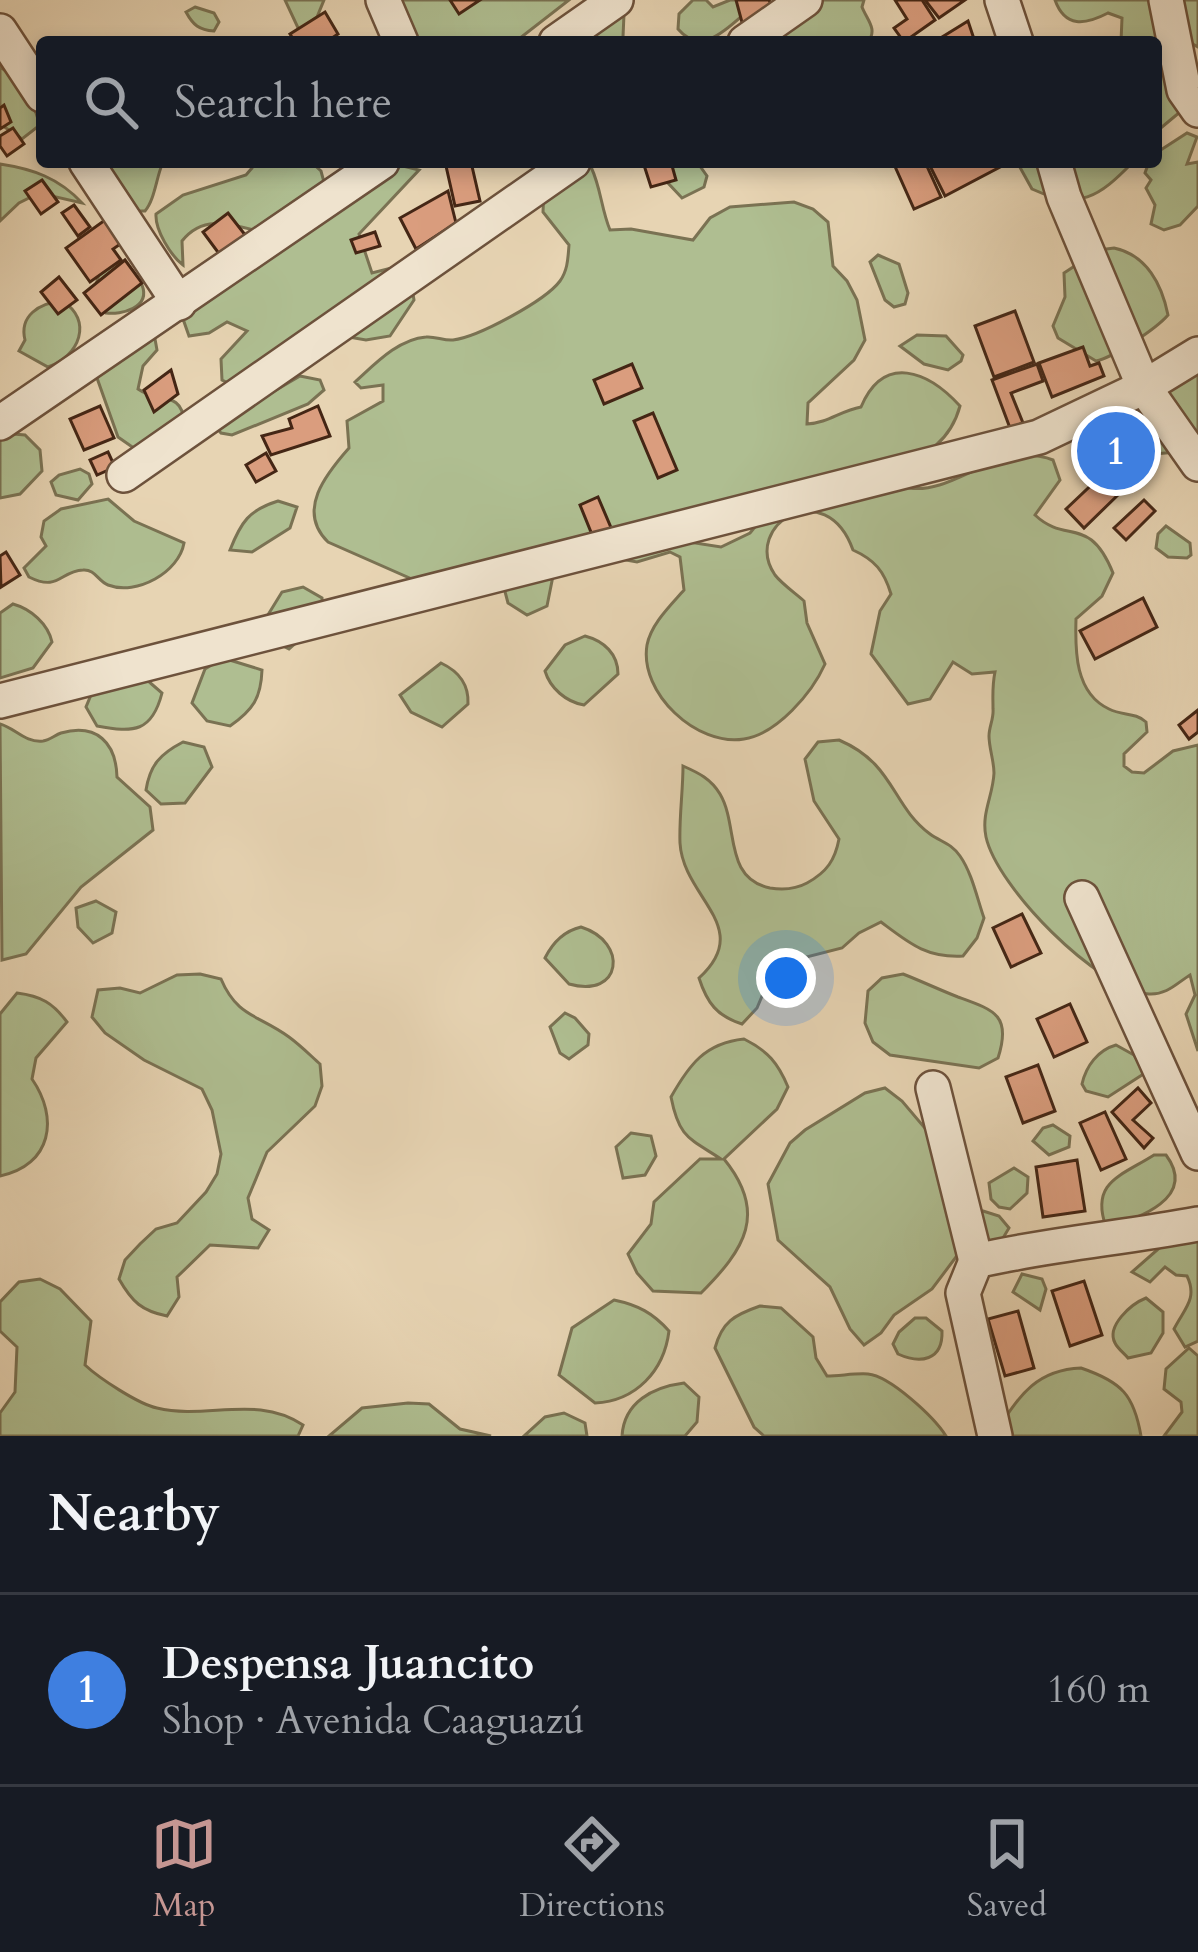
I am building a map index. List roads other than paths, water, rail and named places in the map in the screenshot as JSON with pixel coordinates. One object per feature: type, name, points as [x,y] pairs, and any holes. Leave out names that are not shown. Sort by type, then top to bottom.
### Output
[{"type":"street","points":[[383,0],[398,36]]},
{"type":"street","points":[[565,36],[616,0]]},
{"type":"street","points":[[754,36],[805,0]]},
{"type":"street","points":[[1002,0],[1014,36]]},
{"type":"street","points":[[1166,0],[1184,90],[1198,110]]},
{"type":"street","points":[[0,31],[36,85]]},
{"type":"street","points":[[90,168],[179,303]]},
{"type":"street","points":[[0,423],[373,168]]},
{"type":"street","points":[[124,475],[564,168]]},
{"type":"street","points":[[1056,168],[1144,387],[1198,464]]},
{"type":"street","points":[[0,701],[1039,436],[1144,387],[1198,353]]},
{"type":"street","points":[[1082,898],[1198,1153]]},
{"type":"street","points":[[933,1088],[976,1261],[963,1293],[995,1436]]},
{"type":"street","points":[[976,1261],[1198,1224]]},
{"type":"place","name":"Despensa Juancito","points":[[1116,451]]}]
